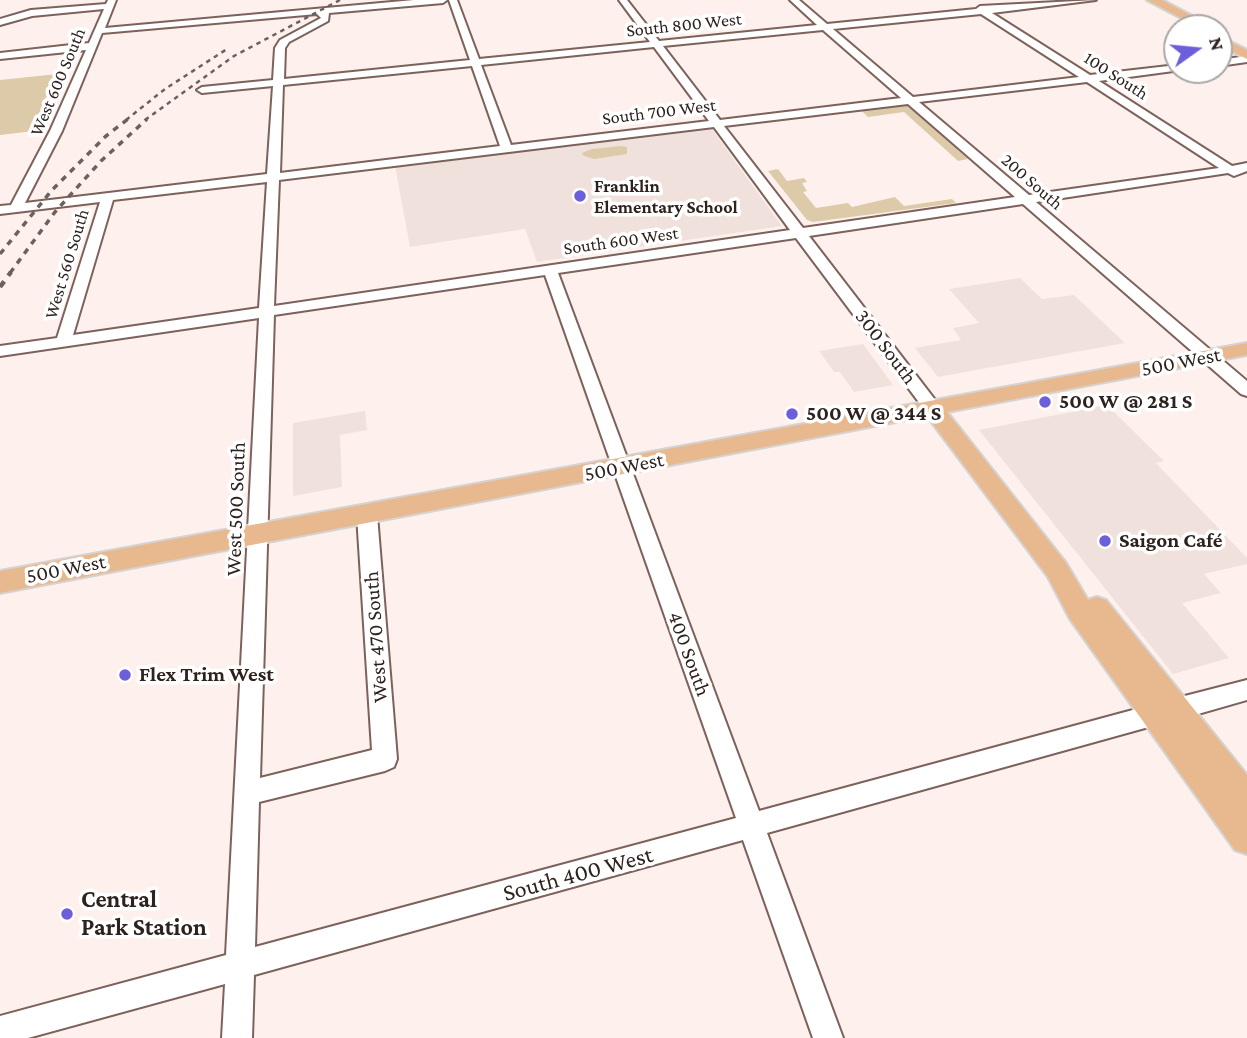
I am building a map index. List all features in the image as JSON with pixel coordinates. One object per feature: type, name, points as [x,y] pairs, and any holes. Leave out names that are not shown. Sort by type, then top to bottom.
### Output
[{"type":"main road","points":[[1140,0],[1168,14]]},
{"type":"main road","points":[[1153,0],[1181,14]]},
{"type":"main road","name":"500 West","points":[[0,582],[1247,349]]},
{"type":"main road","name":"300 South","points":[[933,409],[1056,570],[1080,611],[1166,712],[1247,800]]},
{"type":"main road","name":"300 South","points":[[1166,712],[1247,838]]},
{"type":"street","points":[[281,15],[282,0]]},
{"type":"street","points":[[99,31],[443,0]]},
{"type":"street","points":[[453,0],[506,148]]},
{"type":"street","points":[[623,0],[716,123]]},
{"type":"street","name":"200 South","points":[[794,0],[1247,390]]},
{"type":"street","name":"100 South","points":[[967,0],[1247,180]]},
{"type":"street","name":"South 800 West","points":[[202,90],[1092,0]]},
{"type":"street","points":[[0,22],[31,13],[111,3]]},
{"type":"street","name":"West 600 South","points":[[23,205],[111,3]]},
{"type":"street","points":[[281,15],[316,19],[377,6]]},
{"type":"street","points":[[316,19],[354,9]]},
{"type":"street","name":"West 500 South","points":[[237,1038],[266,312],[278,82],[282,44],[316,19]]},
{"type":"street","points":[[0,55],[92,46]]},
{"type":"street","name":"South 700 West","points":[[23,205],[1163,70]]},
{"type":"street","name":"300 South","points":[[716,123],[933,409]]},
{"type":"street","name":"South 600 West","points":[[0,351],[1247,167]]},
{"type":"street","name":"South 700 West","points":[[0,208],[120,191],[145,191]]},
{"type":"street","name":"West 560 South","points":[[63,342],[108,197]]},
{"type":"street","name":"400 South","points":[[550,270],[828,1038]]},
{"type":"street","name":"West 470 South","points":[[248,793],[385,759],[368,515]]},
{"type":"street","name":"South 400 West","points":[[0,1031],[1247,690]]},
{"type":"shaded area","points":[[67,73],[42,130],[0,135],[0,80]]},
{"type":"shaded area","points":[[909,106],[968,159],[958,161],[904,112],[868,117],[861,110]]},
{"type":"shaded area","name":"Franklin Elementary School","points":[[711,128],[782,226],[537,262],[525,229],[410,247],[395,166]]},
{"type":"shaded area","points":[[627,147],[627,154],[594,159],[582,153],[592,149]]},
{"type":"shaded area","points":[[778,169],[787,181],[804,178],[807,182],[802,183],[807,191],[803,192],[816,208],[848,203],[852,207],[895,197],[904,206],[952,199],[956,203],[813,222],[807,220],[768,171]]},
{"type":"shaded area","points":[[1020,278],[1042,299],[1074,295],[1125,343],[938,377],[915,348],[961,340],[953,328],[979,323],[949,289]]},
{"type":"shaded area","points":[[863,344],[893,385],[854,392],[840,372],[834,372],[819,351]]},
{"type":"shaded area","points":[[1107,405],[1164,461],[1156,463],[1247,558],[1247,564],[1204,574],[1221,593],[1182,603],[1229,658],[1173,674],[979,430]]},
{"type":"shaded area","points":[[365,411],[367,430],[340,435],[342,487],[293,496],[293,423]]},
{"type":"railway","points":[[145,120],[234,56],[340,0]]},
{"type":"railway","points":[[126,120],[165,89],[227,49]]},
{"type":"railway","points":[[0,254],[52,190],[106,136],[128,119]]},
{"type":"railway","points":[[10,273],[55,212],[101,161],[147,119]]},
{"type":"railway","points":[[0,287],[11,272]]},
{"type":"place","name":"Franklin Elementary School","points":[[580,196]]},
{"type":"place","name":"500 W @ 281 S","points":[[1045,402]]},
{"type":"place","name":"500 W @ 344 S","points":[[792,414]]},
{"type":"place","name":"Saigon Café","points":[[1105,541]]},
{"type":"place","name":"Flex Trim West","points":[[125,675]]},
{"type":"place","name":"Central Park Station","points":[[67,914]]}]
